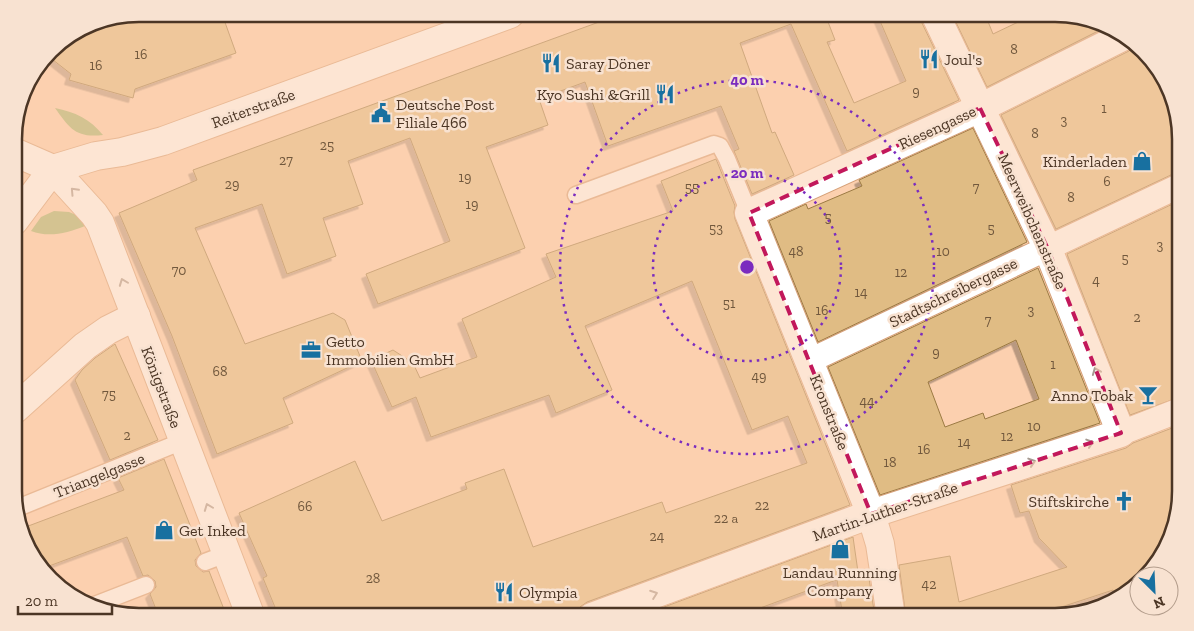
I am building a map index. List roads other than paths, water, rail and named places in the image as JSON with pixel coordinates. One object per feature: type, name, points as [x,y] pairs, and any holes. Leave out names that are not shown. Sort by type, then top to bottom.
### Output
[{"type":"street","name":"Reiterstraße","points":[[53,169],[96,156],[122,152],[163,141],[488,22]]},
{"type":"street","name":"Meerweibchenstraße","points":[[940,22],[1047,247],[1121,433]]},
{"type":"street","name":"Riesengasse","points":[[749,213],[980,108],[1116,40]]},
{"type":"street","points":[[23,156],[53,169],[23,209]]},
{"type":"street","name":"Königstraße","points":[[53,169],[100,223],[183,441],[216,558],[246,609]]},
{"type":"street","name":"Stadtschreibergasse","points":[[809,361],[1172,189]]},
{"type":"street","name":"Kronstraße","points":[[749,213],[871,514],[880,544],[889,608]]},
{"type":"street","points":[[22,402],[85,346],[108,330],[136,316]]},
{"type":"street","name":"Martin-Luther-Straße","points":[[615,608],[871,514],[1121,433],[1172,413]]},
{"type":"lane","points":[[576,195],[714,144],[720,146],[727,159],[749,213]]},
{"type":"lane","name":"Triangelgasse","points":[[24,505],[183,441]]},
{"type":"lane","points":[[102,602],[146,585]]},
{"type":"place","name":"Joul's","points":[[929,59]]},
{"type":"place","name":"Saray Döner","points":[[551,63]]},
{"type":"place","name":"Kyo Sushi &Grill","points":[[665,94]]},
{"type":"place","name":"Deutsche Post Filiale 466","points":[[381,113]]},
{"type":"place","name":"Kinderladen","points":[[1142,161]]},
{"type":"place","name":"Getto Immobilien GmbH","points":[[311,350]]},
{"type":"place","name":"Anno Tobak","points":[[1148,395]]},
{"type":"place","name":"Stiftskirche","points":[[1124,501]]},
{"type":"place","name":"Get Inked","points":[[164,530]]},
{"type":"place","name":"Landau Running Company","points":[[840,549]]},
{"type":"place","name":"Olympia","points":[[504,592]]}]
